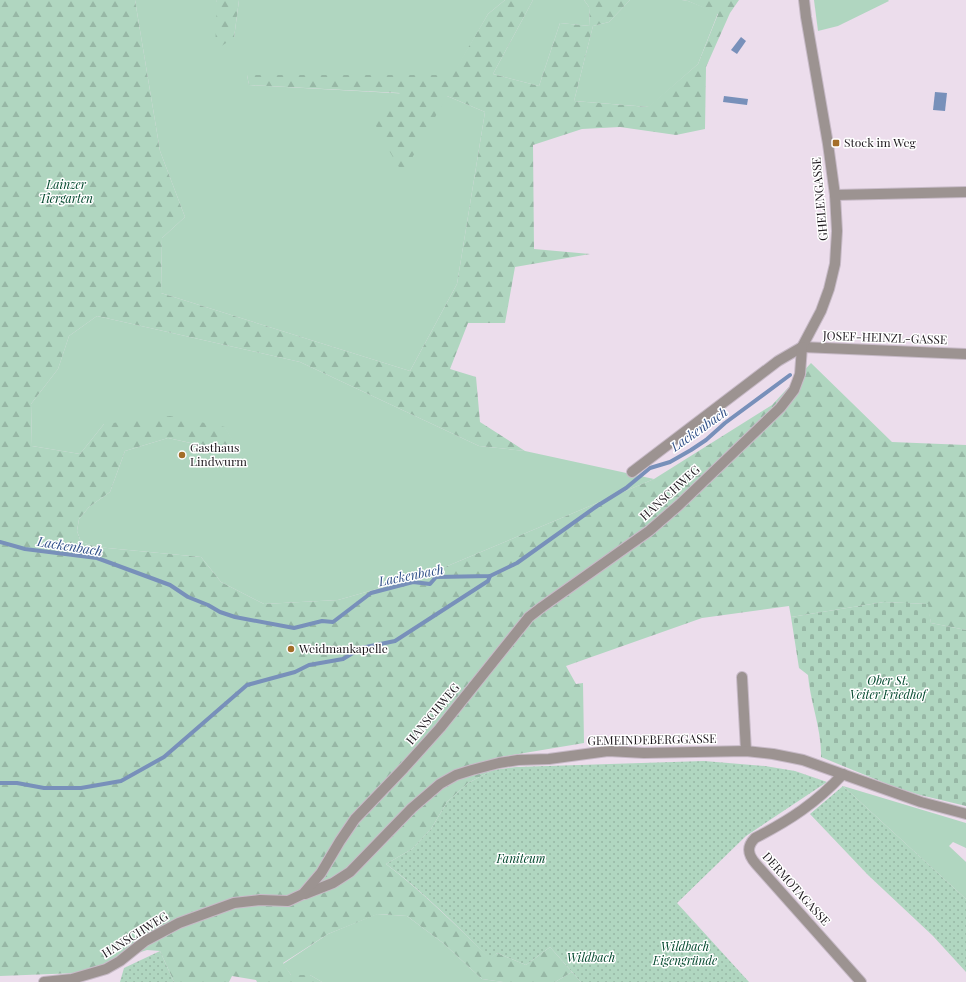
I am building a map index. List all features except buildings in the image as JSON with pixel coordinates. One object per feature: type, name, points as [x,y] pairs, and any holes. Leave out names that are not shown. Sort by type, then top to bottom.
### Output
[{"type":"street","name":"GHELENGASSE","points":[[802,347],[822,311],[830,290],[835,264],[838,231],[828,144],[804,0]]},
{"type":"street","points":[[835,195],[966,192]]},
{"type":"street","points":[[632,472],[778,361],[802,347]]},
{"type":"street","name":"JOSEF-HEINZL-GASSE","points":[[802,347],[966,354]]},
{"type":"street","name":"HANSCHWEG","points":[[44,982],[72,979],[106,969],[120,961],[145,941],[179,923],[234,903],[260,900],[288,901],[303,894],[321,873],[355,819],[440,728],[529,617],[649,530],[679,505],[780,408],[794,390],[800,369],[802,347]]},
{"type":"street","points":[[742,677],[746,751]]},
{"type":"street","name":"GEMEINDEBERGGASSE","points":[[303,894],[333,884],[350,872],[412,808],[434,789],[456,775],[499,763],[518,760],[549,759],[608,751],[644,753],[746,751],[773,754],[803,760],[921,802],[966,814]]},
{"type":"street","name":"DERMOTAGASSE","points":[[843,774],[807,808],[755,838],[749,850],[750,856],[756,864],[861,982]]},
{"type":"green space","name":"Lainzer Tiergarten","points":[[0,0],[135,0],[160,151],[185,217],[162,238],[161,293],[410,371],[457,284],[485,112],[447,96],[403,174],[373,120],[400,93],[249,85],[247,75],[452,75],[488,14],[505,0],[533,0],[493,74],[539,86],[560,23],[590,26],[589,7],[584,0],[630,0],[609,22],[593,26],[574,101],[648,107],[698,64],[718,14],[688,1],[682,0],[739,0],[730,13],[706,67],[705,129],[676,135],[620,127],[582,129],[533,145],[534,249],[590,254],[515,267],[505,323],[468,323],[450,369],[476,377],[480,422],[525,451],[479,446],[300,362],[97,316],[69,336],[58,369],[31,404],[32,446],[80,454],[104,424],[170,416],[225,427],[241,454],[168,438],[125,451],[110,492],[89,507],[79,519],[77,531],[81,542],[97,547],[201,557],[221,582],[264,604],[338,600],[426,575],[654,479],[772,405],[811,363],[892,442],[966,445],[966,630],[931,623],[927,604],[884,602],[791,617],[789,606],[702,618],[566,666],[576,684],[583,683],[584,743],[501,757],[493,770],[468,783],[447,802],[431,829],[412,849],[386,864],[426,898],[490,958],[497,953],[526,965],[550,947],[572,972],[555,982],[503,982],[482,979],[443,943],[407,916],[378,914],[328,934],[283,963],[291,975],[310,975],[322,982],[257,982],[256,980],[232,976],[229,982],[174,982],[160,951],[147,950],[77,973],[0,976]]},
{"type":"green space","points":[[135,0],[216,0],[234,38],[239,0],[505,0],[488,14],[453,75],[247,75],[249,85],[447,96],[485,112],[457,284],[410,371],[161,293],[162,238],[185,217],[160,151]]},
{"type":"green space","points":[[216,0],[239,0],[234,38],[215,50],[217,3]]},
{"type":"green space","points":[[533,0],[584,0],[589,7],[590,26],[560,23],[539,86],[493,74]]},
{"type":"green space","points":[[630,0],[682,0],[718,13],[698,64],[649,107],[574,101],[593,26],[609,22]]},
{"type":"green space","points":[[814,0],[889,1],[838,26],[818,31]]},
{"type":"green space","points":[[97,316],[300,362],[479,446],[525,451],[654,479],[426,575],[338,600],[264,604],[221,582],[201,557],[97,547],[81,542],[77,531],[79,519],[89,507],[110,492],[125,451],[168,438],[240,454],[225,428],[104,424],[80,454],[32,446],[31,404],[58,369],[69,336]]},
{"type":"green space","name":"Ober St. Veiter Friedhof","points":[[884,602],[928,604],[931,623],[966,630],[966,806],[920,795],[892,786],[821,757],[820,737],[808,675],[799,668],[791,617]]},
{"type":"green space","name":"Faniteum","points":[[704,761],[765,766],[795,771],[827,782],[746,836],[677,903],[749,982],[581,982],[550,947],[526,965],[497,953],[490,959],[427,898],[386,864],[412,849],[431,829],[447,802],[468,783],[493,770],[516,767]]},
{"type":"green space","points":[[843,786],[966,823],[966,848],[953,842],[949,846],[966,862],[966,899]]},
{"type":"green space","points":[[843,786],[966,899],[966,972],[933,936],[868,875],[810,814]]},
{"type":"green space","points":[[377,914],[407,916],[443,943],[482,979],[503,982],[322,982],[310,975],[291,975],[283,964],[328,934]]},
{"type":"green space","points":[[160,951],[174,982],[120,982],[124,968]]},
{"type":"green space","points":[[572,972],[581,982],[555,982]]},
{"type":"water","points":[[741,37],[746,41],[737,54],[731,50]]},
{"type":"water","points":[[935,92],[947,93],[945,111],[933,110]]},
{"type":"water","points":[[724,96],[748,99],[747,105],[723,102]]},
{"type":"waterway","name":"Lackenbach","points":[[0,542],[25,549],[97,558],[170,585],[188,597],[208,605],[220,612],[235,617],[294,628],[322,621],[333,622],[371,593],[413,582],[430,584],[436,577],[490,576],[517,563],[597,506],[626,488],[650,468],[670,462],[706,440],[725,423],[790,375]]},
{"type":"waterway","points":[[0,783],[17,783],[44,788],[81,788],[121,781],[164,757],[247,685],[295,672],[309,665],[343,659],[361,648],[395,641],[488,581],[490,576]]},
{"type":"place","name":"Stock im Weg","points":[[836,143]]},
{"type":"place","name":"Gasthaus Lindwurm","points":[[182,455]]},
{"type":"place","name":"Weidmankapelle","points":[[291,649]]},
{"type":"park label","name":"Wildbach Eigengründe","points":[[685,954]]},
{"type":"park label","name":"Wildbach","points":[[591,958]]}]
